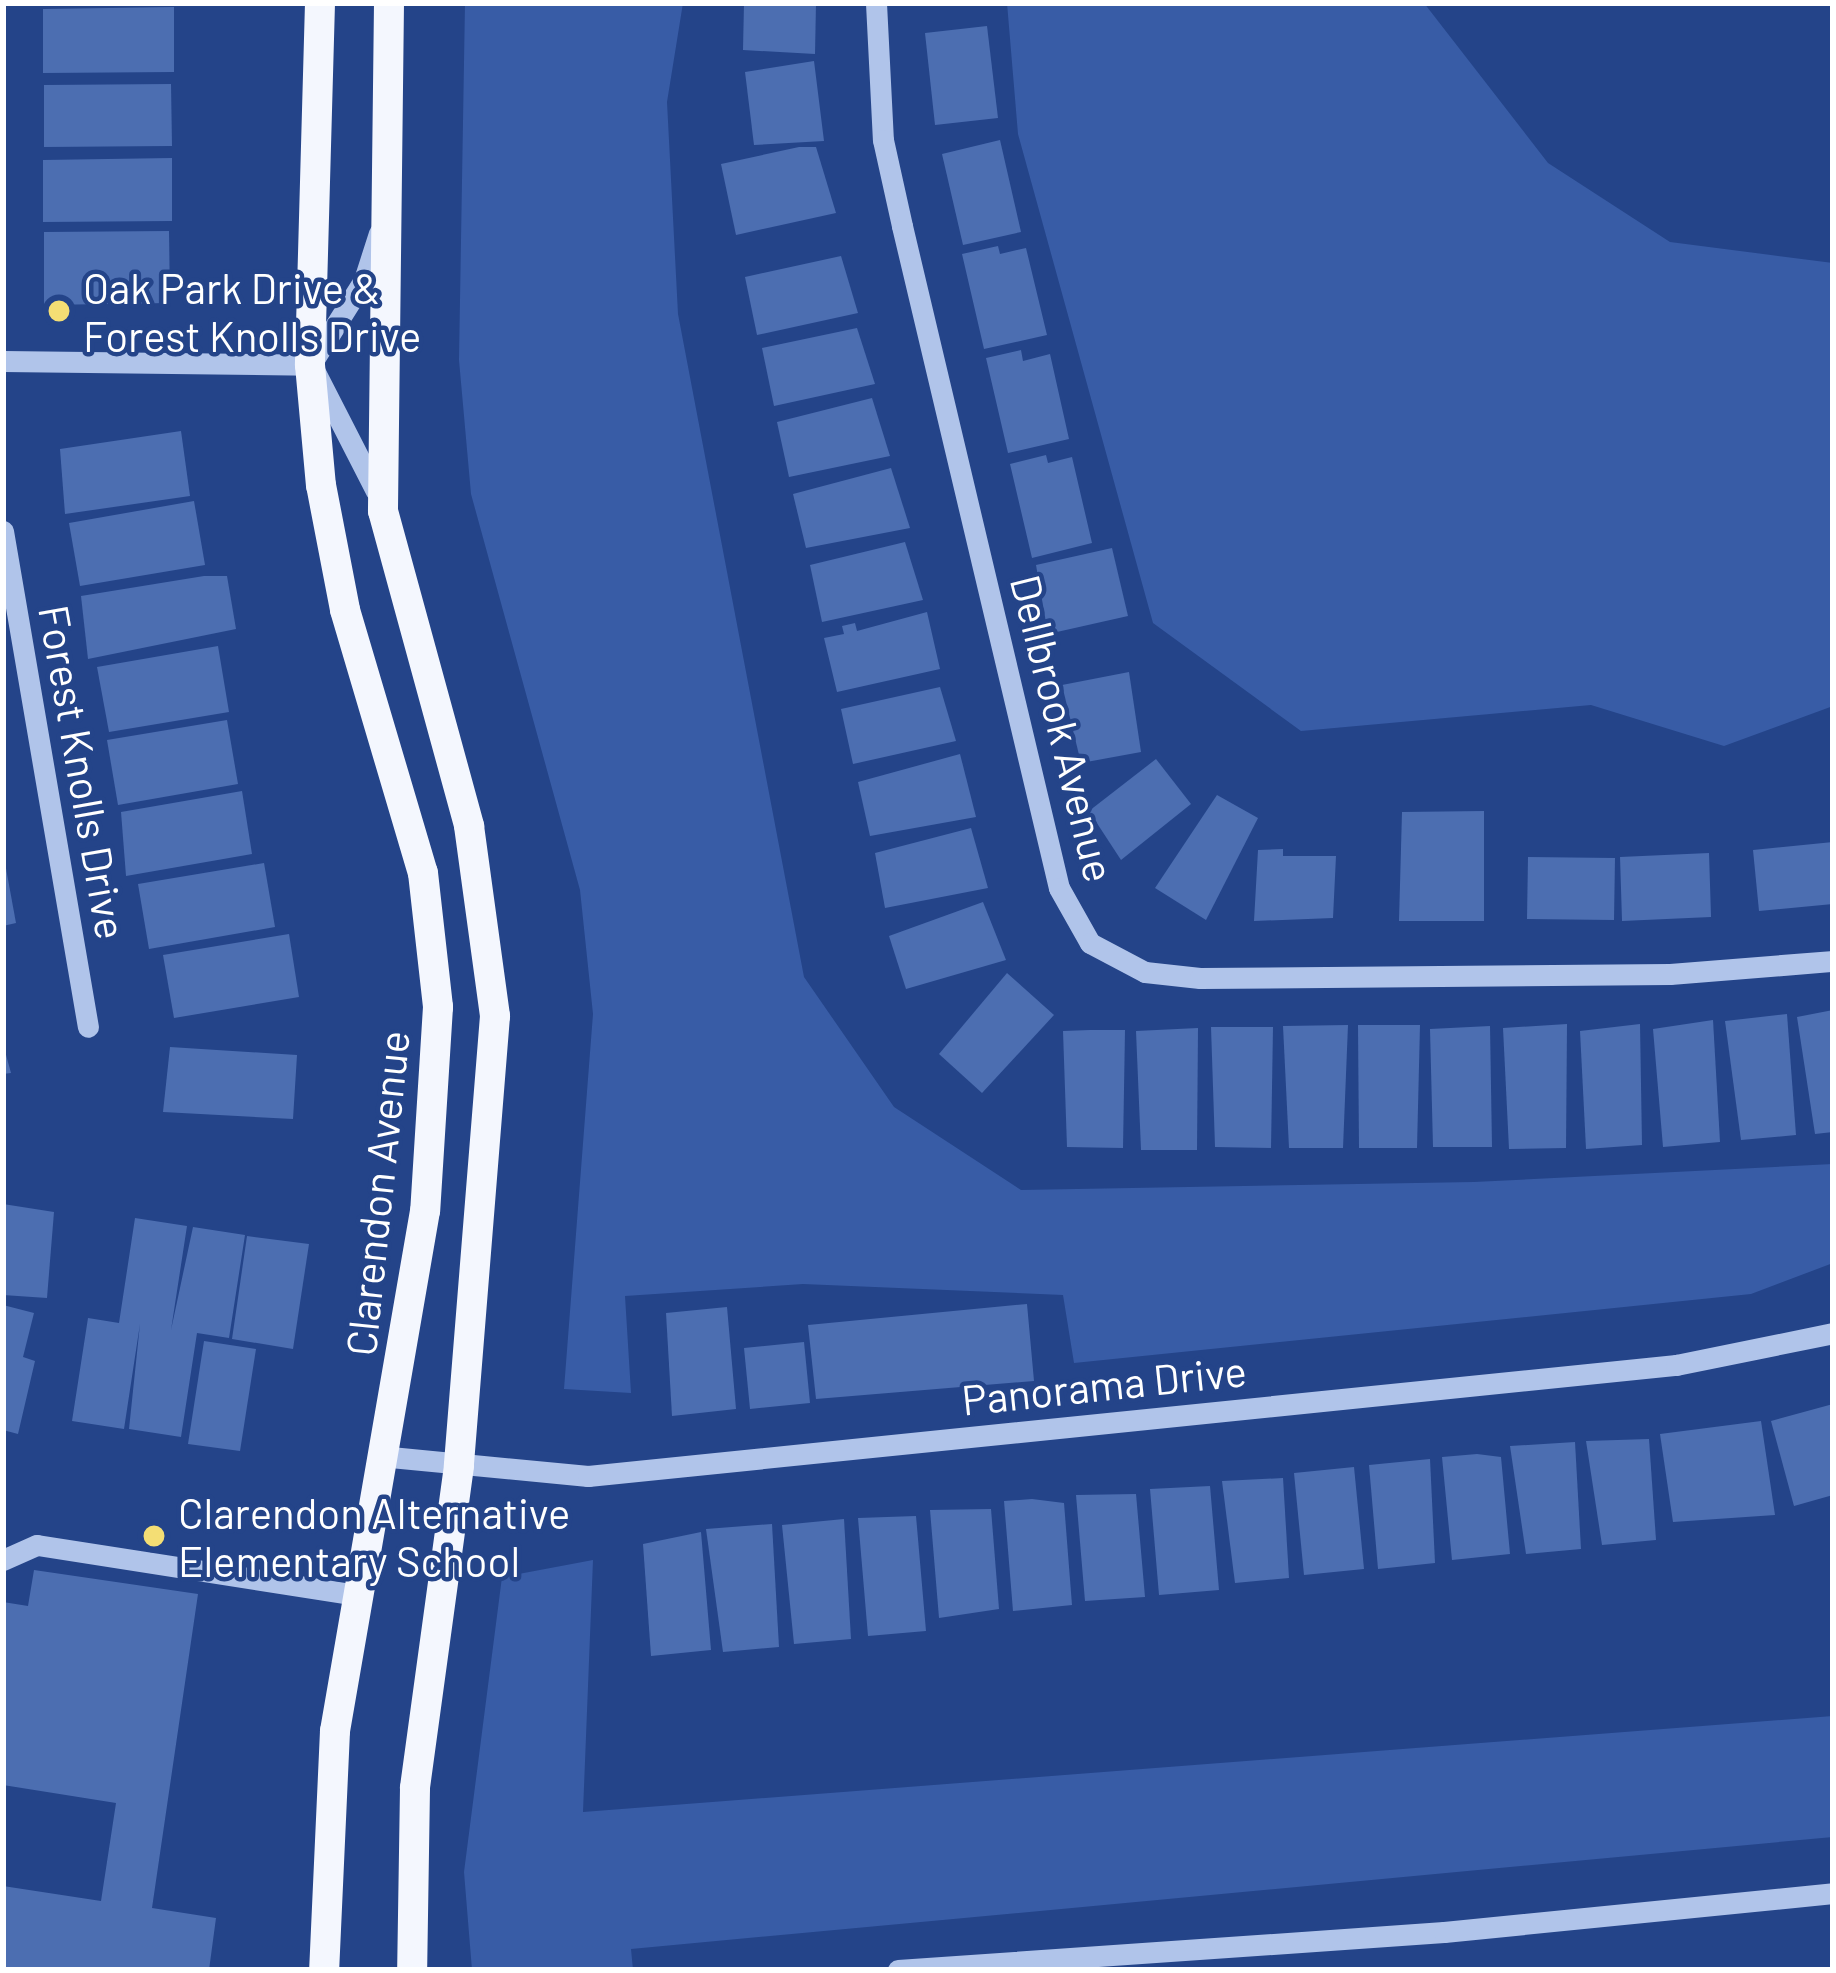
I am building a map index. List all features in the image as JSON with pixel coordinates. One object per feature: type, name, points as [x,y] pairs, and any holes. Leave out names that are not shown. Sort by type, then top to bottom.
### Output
[{"type":"main road","name":"Clarendon Avenue","points":[[320,3],[310,365],[331,547],[423,873],[438,1007],[425,1211],[356,1595],[329,1787],[324,1970]]},
{"type":"main road","points":[[389,3],[380,227],[383,511],[469,826],[492,973],[495,1081],[459,1466],[416,1788],[412,1970]]},
{"type":"street","name":"Dellbrook Avenue","points":[[876,3],[883,140],[902,226],[1059,888],[1090,944],[1145,972],[1200,978],[1670,974],[1833,961]]},
{"type":"street","points":[[310,365],[364,280],[380,227]]},
{"type":"street","points":[[3,361],[310,365]]},
{"type":"street","points":[[310,365],[367,463],[383,511]]},
{"type":"street","name":"Forest Knolls Drive","points":[[3,531],[88,1027]]},
{"type":"street","name":"Panorama Drive","points":[[380,1456],[588,1476],[1676,1365],[1833,1333]]},
{"type":"street","points":[[3,1560],[37,1545],[356,1595]]},
{"type":"street","points":[[898,1970],[1444,1932],[1833,1893]]},
{"type":"shaded area","points":[[465,3],[683,3],[667,102],[678,314],[804,977],[894,1107],[1021,1190],[1474,1182],[1833,1164],[1833,1263],[1751,1294],[1074,1363],[1063,1295],[803,1284],[625,1296],[631,1393],[564,1389],[593,1014],[580,890],[471,494],[459,360]]},
{"type":"shaded area","points":[[1007,3],[1424,3],[1548,163],[1670,242],[1833,263],[1833,706],[1724,746],[1591,705],[1301,731],[1153,623],[1018,134]]},
{"type":"shaded area","points":[[593,1560],[583,1812],[1833,1716],[1833,1837],[631,1949],[633,1970],[472,1970],[464,1872],[502,1577]]},
{"type":"building","points":[[744,3],[816,3],[815,54],[743,50]]},
{"type":"building","points":[[174,7],[174,72],[43,73],[43,9]]},
{"type":"building","points":[[987,26],[998,118],[935,125],[925,33]]},
{"type":"building","points":[[814,61],[824,141],[754,145],[745,72]]},
{"type":"building","points":[[171,84],[172,146],[44,147],[44,85]]},
{"type":"building","points":[[1000,140],[1021,232],[963,245],[942,154]]},
{"type":"building","points":[[816,147],[836,213],[736,235],[721,164]]},
{"type":"building","points":[[172,158],[172,221],[43,222],[43,160]]},
{"type":"building","points":[[169,231],[170,303],[44,305],[44,232]]},
{"type":"building","points":[[998,246],[1000,254],[1026,248],[1047,335],[984,349],[962,254]]},
{"type":"building","points":[[841,256],[858,313],[757,335],[745,277]]},
{"type":"building","points":[[857,328],[875,384],[774,406],[762,348]]},
{"type":"building","points":[[1021,350],[1023,361],[1050,354],[1069,439],[1008,453],[986,358]]},
{"type":"building","points":[[872,398],[890,456],[789,477],[777,422]]},
{"type":"building","points":[[181,431],[190,496],[65,514],[60,449]]},
{"type":"building","points":[[1046,455],[1048,463],[1072,457],[1092,543],[1032,558],[1010,464]]},
{"type":"building","points":[[891,468],[910,528],[806,548],[793,494]]},
{"type":"building","points":[[194,501],[205,565],[80,586],[69,523]]},
{"type":"building","points":[[905,542],[923,600],[822,622],[810,565]]},
{"type":"building","points":[[1112,548],[1128,616],[1048,634],[1036,565]]},
{"type":"building","points":[[227,576],[236,629],[88,659],[81,596]]},
{"type":"building","points":[[927,612],[940,669],[837,692],[824,638],[844,634],[842,626],[855,623],[857,631]]},
{"type":"building","points":[[218,646],[229,712],[109,732],[97,667]]},
{"type":"building","points":[[1129,672],[1141,752],[1081,763],[1062,685]]},
{"type":"building","points":[[940,687],[956,741],[853,764],[841,709]]},
{"type":"building","points":[[227,720],[238,784],[118,805],[107,740]]},
{"type":"building","points":[[960,754],[976,817],[870,836],[858,782]]},
{"type":"building","points":[[1156,759],[1191,804],[1121,860],[1089,811]]},
{"type":"building","points":[[242,791],[252,854],[126,876],[121,812]]},
{"type":"building","points":[[1217,795],[1258,818],[1206,920],[1155,888]]},
{"type":"building","points":[[1484,811],[1484,921],[1399,921],[1402,812]]},
{"type":"building","points":[[971,828],[988,888],[885,908],[875,853]]},
{"type":"building","points":[[1833,842],[1833,904],[1759,911],[1753,850]]},
{"type":"building","points":[[1283,849],[1283,856],[1336,856],[1333,918],[1254,921],[1258,850]]},
{"type":"building","points":[[1709,853],[1711,917],[1622,921],[1620,857]]},
{"type":"building","points":[[1528,857],[1615,858],[1614,920],[1527,919]]},
{"type":"building","points":[[264,863],[275,927],[149,949],[138,884]]},
{"type":"building","points":[[3,864],[16,923],[3,926]]},
{"type":"building","points":[[983,902],[1006,960],[906,989],[889,936]]},
{"type":"building","points":[[289,934],[299,997],[174,1018],[163,955]]},
{"type":"building","points":[[1007,973],[1054,1015],[982,1093],[939,1054]]},
{"type":"building","points":[[1833,1010],[1833,1132],[1815,1134],[1797,1017]]},
{"type":"building","points":[[1787,1014],[1796,1135],[1741,1140],[1725,1021]]},
{"type":"building","points":[[1713,1020],[1720,1142],[1663,1147],[1653,1029]]},
{"type":"building","points":[[1567,1024],[1566,1148],[1509,1149],[1503,1028]]},
{"type":"building","points":[[1640,1024],[1642,1145],[1586,1149],[1580,1031]]},
{"type":"building","points":[[1348,1025],[1343,1148],[1289,1148],[1283,1026]]},
{"type":"building","points":[[1358,1025],[1420,1025],[1417,1148],[1359,1148]]},
{"type":"building","points":[[1490,1026],[1492,1147],[1433,1147],[1430,1029]]},
{"type":"building","points":[[1211,1027],[1273,1027],[1271,1148],[1215,1147]]},
{"type":"building","points":[[1198,1028],[1197,1150],[1141,1150],[1136,1031]]},
{"type":"building","points":[[1125,1030],[1123,1148],[1067,1147],[1063,1031]]},
{"type":"building","points":[[3,1044],[11,1073],[3,1074]]},
{"type":"building","points":[[170,1047],[297,1055],[293,1119],[163,1112]]},
{"type":"building","points":[[3,1204],[54,1212],[47,1298],[3,1295]]},
{"type":"building","points":[[135,1218],[187,1226],[171,1330],[193,1227],[245,1235],[229,1338],[197,1333],[181,1437],[129,1429],[140,1324],[124,1429],[72,1421],[88,1318],[119,1323]]},
{"type":"building","points":[[247,1236],[309,1244],[293,1349],[232,1339]]},
{"type":"building","points":[[1027,1304],[1034,1381],[816,1399],[808,1325]]},
{"type":"building","points":[[3,1305],[34,1313],[23,1357],[35,1361],[18,1434],[3,1430]]},
{"type":"building","points":[[727,1307],[736,1409],[672,1416],[666,1313]]},
{"type":"building","points":[[204,1341],[256,1349],[240,1451],[188,1444]]},
{"type":"building","points":[[804,1342],[810,1403],[750,1409],[744,1348]]},
{"type":"building","points":[[1833,1404],[1833,1495],[1794,1506],[1771,1421]]},
{"type":"building","points":[[1761,1421],[1775,1515],[1673,1522],[1660,1434]]},
{"type":"building","points":[[1649,1439],[1656,1540],[1602,1545],[1586,1441]]},
{"type":"building","points":[[1575,1442],[1581,1549],[1526,1554],[1510,1446]]},
{"type":"building","points":[[1442,1457],[1501,1457],[1510,1554],[1452,1560]]},
{"type":"building","points":[[1430,1459],[1435,1563],[1378,1569],[1369,1465]]},
{"type":"building","points":[[1354,1467],[1364,1569],[1304,1575],[1294,1473]]},
{"type":"building","points":[[1283,1478],[1289,1578],[1235,1583],[1222,1481]]},
{"type":"building","points":[[1210,1486],[1219,1590],[1159,1595],[1150,1489]]},
{"type":"building","points":[[1136,1494],[1145,1597],[1085,1601],[1076,1495]]},
{"type":"building","points":[[1004,1501],[1064,1503],[1072,1605],[1013,1611]]},
{"type":"building","points":[[991,1509],[999,1609],[939,1618],[930,1510]]},
{"type":"building","points":[[916,1516],[926,1631],[868,1636],[858,1518]]},
{"type":"building","points":[[844,1519],[851,1639],[794,1644],[782,1525]]},
{"type":"building","points":[[772,1524],[779,1647],[723,1652],[706,1529]]},
{"type":"building","points":[[701,1532],[711,1650],[651,1656],[643,1544]]},
{"type":"building","points":[[34,1570],[198,1594],[152,1908],[216,1918],[209,1970],[3,1970],[3,1886],[101,1901],[116,1803],[3,1785],[3,1602],[28,1606]]},
{"type":"place","name":"Oak Park Drive & Forest Knolls Drive","points":[[59,311]]},
{"type":"place","name":"Clarendon Alternative Elementary School","points":[[154,1536]]}]
